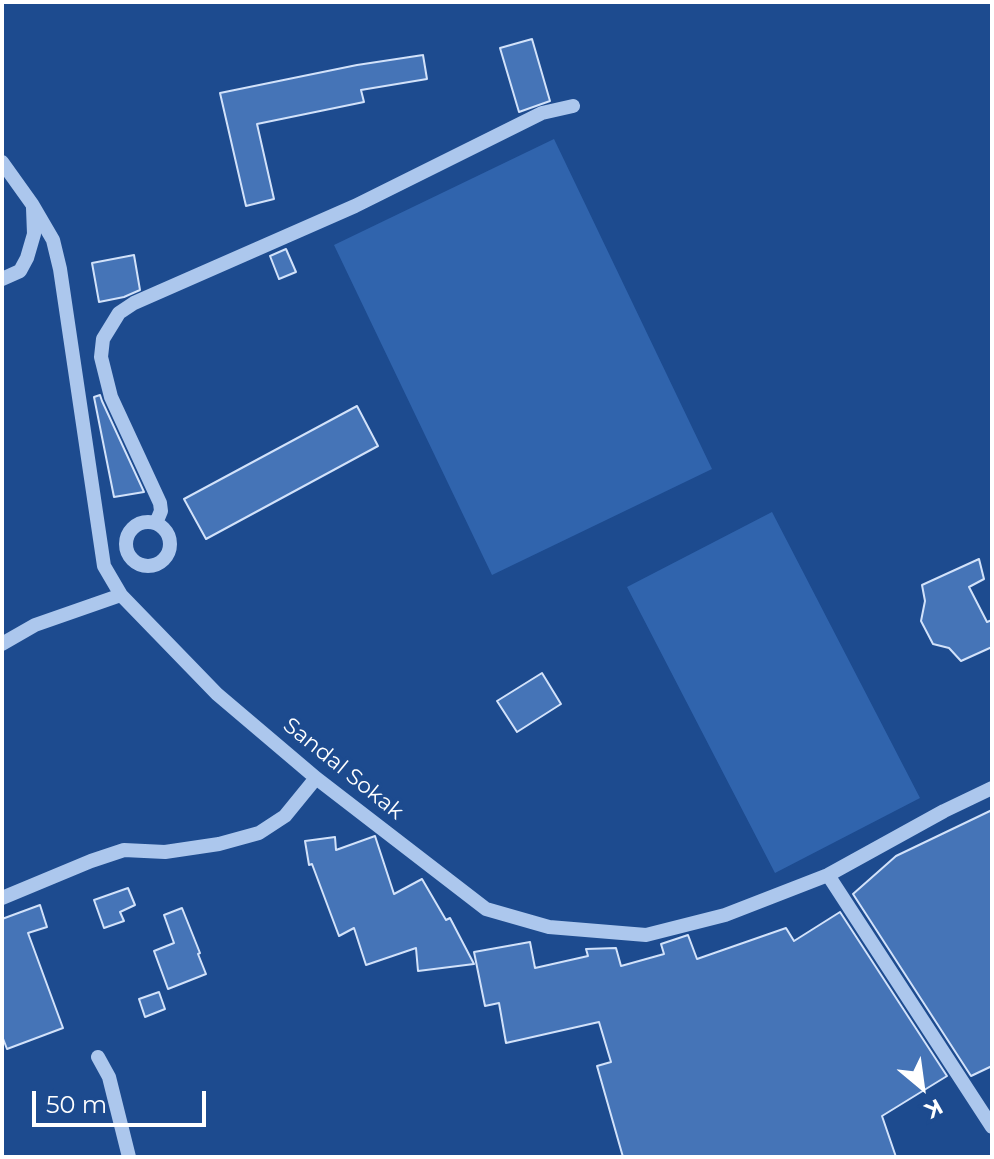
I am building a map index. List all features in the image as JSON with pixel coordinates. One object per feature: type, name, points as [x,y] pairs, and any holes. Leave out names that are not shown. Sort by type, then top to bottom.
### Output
[{"type":"street","points":[[156,523],[161,511],[160,503],[111,397],[101,357],[103,339],[119,313],[134,303],[355,206],[542,113],[573,106]]},
{"type":"street","name":"Sandal Sokak","points":[[2,162],[53,240],[60,269],[104,566],[121,595],[217,694],[316,778],[486,909],[549,927],[646,935],[725,915],[828,875],[992,788]]},
{"type":"street","points":[[2,279],[20,271],[27,258],[34,234],[32,204]]},
{"type":"street","points":[[148,521],[156,523],[167,533],[167,555],[155,564],[141,565],[129,557],[126,550],[127,537],[135,526],[148,521]]},
{"type":"street","points":[[102,552],[126,550]]},
{"type":"street","points":[[2,644],[35,625],[121,595]]},
{"type":"street","points":[[2,898],[124,850],[165,852],[219,844],[259,833],[285,816],[316,778]]},
{"type":"street","points":[[828,875],[992,1127]]},
{"type":"street","points":[[98,1057],[109,1077],[129,1157]]},
{"type":"shaded area","points":[[554,139],[712,469],[492,575],[334,245]]},
{"type":"shaded area","points":[[772,512],[920,798],[775,873],[627,587]]},
{"type":"building","points":[[532,39],[550,101],[519,112],[500,48]]},
{"type":"building","points":[[423,55],[427,79],[361,90],[364,102],[257,124],[274,199],[246,206],[220,93]]},
{"type":"building","points":[[286,249],[296,272],[279,279],[270,256]]},
{"type":"building","points":[[134,255],[140,290],[99,302],[92,263]]},
{"type":"building","points":[[100,395],[144,492],[114,497],[94,397]]},
{"type":"building","points":[[357,406],[378,446],[206,539],[184,499]]},
{"type":"building","points":[[979,559],[984,579],[969,587],[987,622],[992,620],[992,647],[961,661],[949,648],[933,644],[921,621],[925,601],[922,585]]},
{"type":"building","points":[[542,673],[561,704],[517,732],[497,701]]},
{"type":"building","points":[[992,810],[992,1066],[971,1076],[853,894],[896,856]]},
{"type":"building","points":[[375,836],[394,894],[422,879],[446,920],[450,918],[474,964],[418,971],[416,948],[366,965],[354,928],[339,936],[312,864],[309,865],[305,841],[335,837],[336,850]]},
{"type":"building","points":[[128,888],[135,905],[120,912],[124,921],[104,928],[94,900]]},
{"type":"building","points":[[40,905],[47,927],[28,933],[63,1028],[7,1049],[2,1036],[2,919]]},
{"type":"building","points":[[182,908],[206,974],[168,989],[154,951],[174,943],[164,915]]},
{"type":"building","points":[[840,912],[947,1076],[882,1116],[896,1157],[623,1157],[597,1066],[611,1062],[599,1022],[506,1043],[499,1003],[485,1006],[474,952],[530,942],[535,968],[588,956],[586,949],[616,948],[621,966],[664,954],[661,944],[688,935],[697,959],[786,928],[794,941]]},
{"type":"building","points":[[159,992],[165,1009],[145,1017],[139,999]]}]
